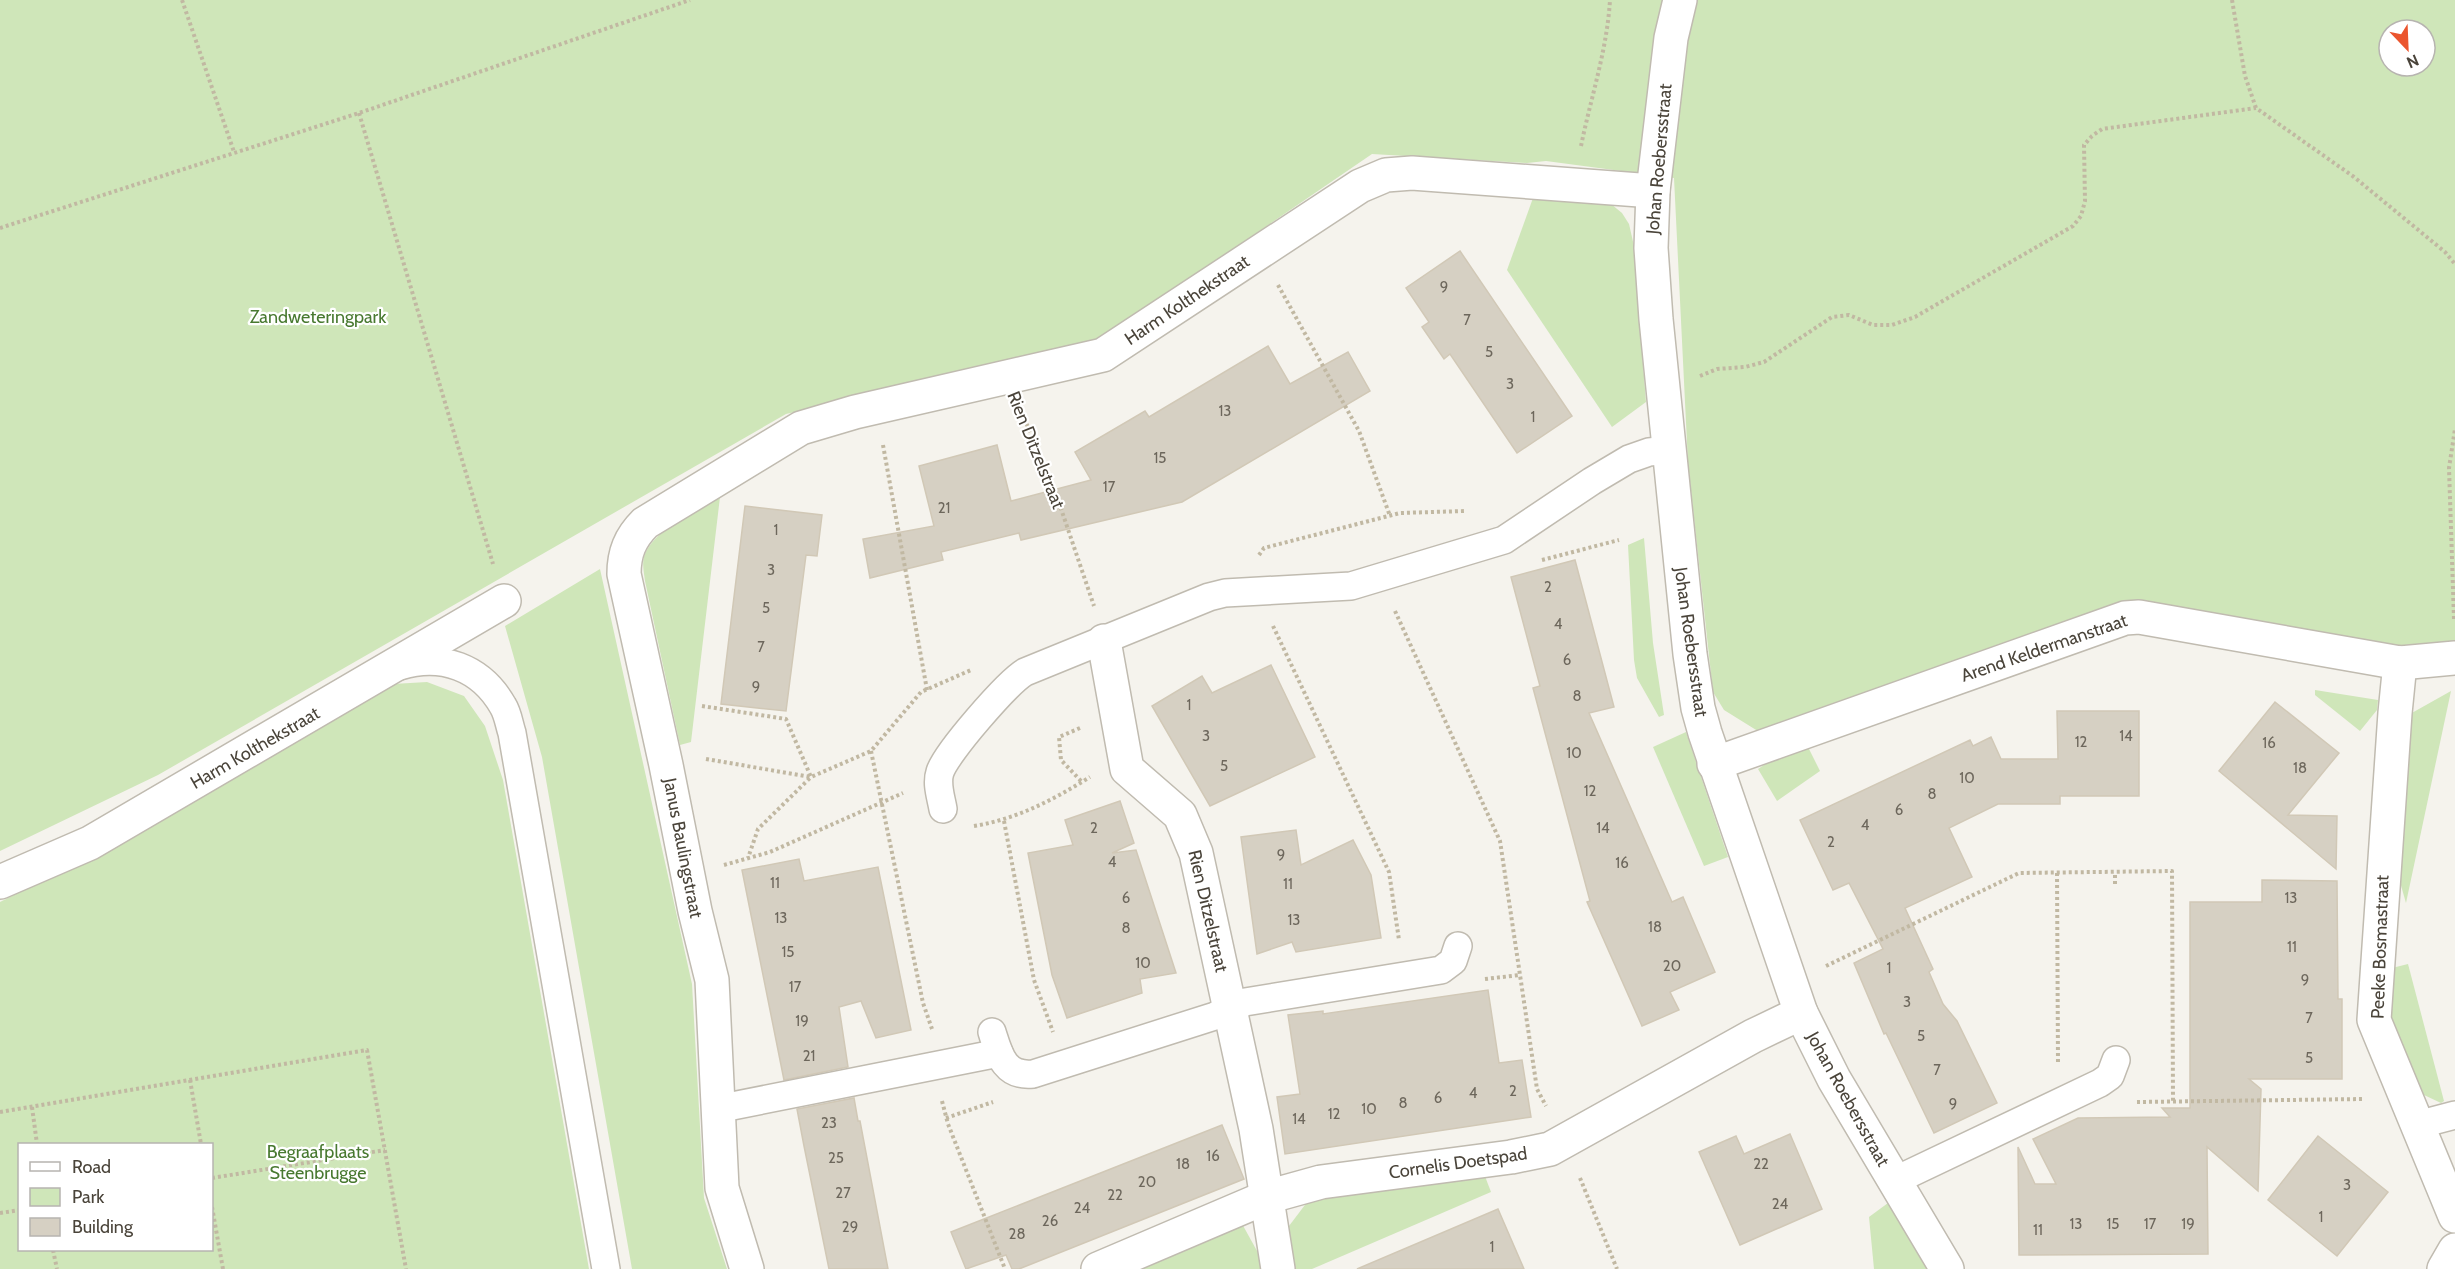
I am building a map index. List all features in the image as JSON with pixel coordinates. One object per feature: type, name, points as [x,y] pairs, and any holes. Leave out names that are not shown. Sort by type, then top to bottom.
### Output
[{"type":"street","name":"Johan Roebersstraat","points":[[1680,0],[1671,38],[1653,191],[1651,248],[1669,450],[1693,683],[1698,708],[1714,764],[1801,1013],[1834,1079],[1947,1269]]},
{"type":"street","name":"Harm Kolthekstraat","points":[[722,475],[801,428],[877,407],[1103,355],[1360,186],[1386,175],[1412,173],[1653,191]]},
{"type":"street","name":"Janus Baulingstraat","points":[[722,475],[645,523],[632,538],[625,555],[626,584],[712,980],[722,1188],[747,1269]]},
{"type":"street","name":"Harm Kolthekstraat","points":[[0,882],[90,843],[393,668],[504,601]]},
{"type":"street","name":"Arend Keldermanstraat","points":[[1714,764],[2125,618],[2148,619],[2400,663],[2455,658]]},
{"type":"street","name":"Rien Ditzelstraat","points":[[1104,641],[1126,769],[1180,814],[1196,853],[1256,1129],[1278,1269]]},
{"type":"street","name":"Peeke Bosmastraat","points":[[2400,663],[2374,1020],[2455,1216]]},
{"type":"street","name":"Cornelis Doetspad","points":[[1098,1269],[1267,1197],[1321,1182],[1511,1157],[1550,1149],[1754,1036],[1801,1013]]},
{"type":"street","points":[[2444,1269],[2455,1250]]},
{"type":"lane","points":[[941,797],[939,776],[947,759],[1008,684],[1025,672],[1209,597],[1225,593],[1330,588],[1380,578],[1504,540],[1629,459],[1649,452],[1669,450]]},
{"type":"lane","points":[[393,668],[418,660],[444,662],[469,670],[489,686],[504,708],[512,733],[606,1269]]},
{"type":"lane","points":[[717,1109],[1001,1052],[1018,1073],[1033,1074],[1215,1016],[1245,1002],[1441,970],[1453,961],[1458,946]]},
{"type":"lane","points":[[1894,1181],[2065,1099],[2113,1068]]},
{"type":"lane","points":[[2411,1112],[2455,1115]]},
{"type":"path","points":[[182,0],[234,153]]},
{"type":"path","points":[[0,228],[359,113],[690,0]]},
{"type":"path","points":[[1574,185],[1602,60],[1610,0]]},
{"type":"path","points":[[2232,0],[2245,76],[2256,108],[2354,177],[2445,252],[2455,264]]},
{"type":"path","points":[[1663,390],[1717,369],[1745,367],[1764,362],[1832,317],[1849,315],[1874,325],[1892,325],[1915,317],[2073,226],[2081,216],[2085,201],[2084,146],[2102,129],[2256,108]]},
{"type":"path","points":[[359,113],[504,601]]},
{"type":"path","points":[[1260,252],[1359,431],[1390,516]]},
{"type":"path","name":"Rien Ditzelstraat","points":[[1007,378],[1055,491],[1100,622],[1104,641]]},
{"type":"path","points":[[877,407],[927,690]]},
{"type":"path","points":[[2454,626],[2449,468],[2455,429]]},
{"type":"path","points":[[1380,578],[1500,841],[1537,1089],[1565,1142],[1617,1269]]},
{"type":"path","points":[[1257,592],[1389,872],[1405,977]]},
{"type":"path","points":[[748,858],[758,829],[811,777],[871,751],[921,692],[973,670],[1008,684]]},
{"type":"path","points":[[702,706],[786,719],[811,777]]},
{"type":"path","points":[[1082,782],[1061,760],[1059,737],[1116,713]]},
{"type":"path","points":[[871,751],[882,801]]},
{"type":"path","points":[[966,827],[1004,821],[1059,796],[1124,757]]},
{"type":"path","points":[[666,765],[707,758],[811,777]]},
{"type":"path","points":[[688,876],[770,852],[919,786],[941,797]]},
{"type":"path","points":[[1004,821],[1034,980],[1064,1063]]},
{"type":"path","points":[[1789,983],[2019,873],[2172,871],[2173,1101]]},
{"type":"path","points":[[2057,873],[2058,1082],[2065,1099]]},
{"type":"path","points":[[2115,873],[2115,884]]},
{"type":"path","points":[[0,1112],[367,1050],[406,1269]]},
{"type":"path","points":[[946,1118],[993,1102],[1001,1052]]},
{"type":"path","points":[[2113,1068],[2135,1102],[2173,1101],[2411,1112]]},
{"type":"path","points":[[190,1080],[201,1143]]},
{"type":"path","points":[[32,1107],[37,1143]]},
{"type":"path","points":[[213,1178],[385,1150]]},
{"type":"path","points":[[0,1214],[18,1210]]},
{"type":"path","points":[[213,1213],[223,1269]]},
{"type":"path","points":[[53,1251],[57,1269]]},
{"type":"green space","name":"Zandweteringpark","points":[[0,0],[2455,0],[2455,643],[2414,648],[2130,603],[1761,733],[1724,710],[1713,692],[1688,463],[1674,178],[1546,161],[1527,163],[1372,154],[1099,341],[786,414],[158,775],[0,851]]},
{"type":"green space","points":[[1533,198],[1611,204],[1622,213],[1629,224],[1634,246],[1646,402],[1612,427],[1507,270]]},
{"type":"green space","points":[[720,497],[691,742],[680,745],[645,581],[643,560],[649,547],[665,530]]},
{"type":"green space","points":[[1644,538],[1653,643],[1664,715],[1659,717],[1637,678],[1634,660],[1628,545]]},
{"type":"green space","points":[[600,569],[692,984],[704,1198],[727,1269],[632,1269],[542,757],[505,626]]},
{"type":"green space","name":"Begraafplaats Steenbrugge","points":[[427,682],[464,696],[485,726],[503,780],[589,1269],[0,1269],[0,902],[116,844],[393,684]]},
{"type":"green space","points":[[2315,690],[2378,700],[2377,710],[2360,731],[2315,695]]},
{"type":"green space","points":[[2451,691],[2406,903],[2398,875],[2410,714]]},
{"type":"green space","points":[[1686,732],[1728,857],[1704,866],[1653,747]]},
{"type":"green space","points":[[1808,747],[1820,771],[1777,801],[1758,769],[1770,761]]},
{"type":"green space","points":[[2408,964],[2444,1101],[2441,1103],[2424,1095],[2389,1016],[2392,968]]},
{"type":"green space","points":[[1483,1171],[1491,1192],[1312,1269],[1295,1269],[1289,1226],[1311,1197]]},
{"type":"green space","points":[[1888,1203],[1930,1269],[1874,1269],[1869,1217]]},
{"type":"green space","points":[[1241,1222],[1267,1269],[1122,1269]]},
{"type":"building","points":[[1460,251],[1572,416],[1517,453],[1450,354],[1444,359],[1422,327],[1429,322],[1406,288]]},
{"type":"building","points":[[1268,346],[1290,384],[1348,352],[1370,391],[1182,502],[1021,540],[1019,533],[941,552],[943,560],[870,578],[863,539],[934,526],[919,466],[997,445],[1011,501],[1091,480],[1075,452],[1145,411],[1149,417]]},
{"type":"building","points":[[745,506],[822,515],[817,556],[806,555],[786,711],[721,704]]},
{"type":"building","points":[[1575,560],[1614,707],[1589,713],[1672,902],[1683,897],[1715,972],[1670,992],[1679,1010],[1642,1026],[1587,902],[1590,901],[1533,688],[1540,686],[1511,577]]},
{"type":"building","points":[[1271,665],[1315,757],[1210,806],[1152,706],[1202,676],[1212,693]]},
{"type":"building","points":[[2275,702],[2339,753],[2288,815],[2337,816],[2336,869],[2219,771]]},
{"type":"building","points":[[2057,711],[2139,711],[2139,796],[2060,796],[2060,804],[1998,804],[1949,828],[1972,877],[1905,908],[1933,969],[1929,972],[1943,1004],[1957,1021],[1997,1103],[1934,1133],[1886,1033],[1884,1034],[1854,963],[1883,949],[1849,883],[1833,890],[1800,820],[1970,740],[1973,746],[1991,737],[2001,759],[2058,759]]},
{"type":"building","points":[[1120,801],[1134,843],[1112,853],[1136,850],[1176,973],[1140,979],[1142,993],[1067,1018],[1052,975],[1028,853],[1073,845],[1065,820]]},
{"type":"building","points":[[1296,830],[1301,865],[1353,840],[1371,875],[1381,938],[1296,952],[1292,942],[1257,954],[1241,837]]},
{"type":"building","points":[[799,859],[804,881],[878,867],[911,1030],[876,1038],[861,1001],[839,1007],[848,1067],[784,1080],[742,870]]},
{"type":"building","points":[[2262,880],[2337,881],[2338,999],[2342,999],[2342,1079],[2249,1079],[2261,1089],[2258,1191],[2207,1147],[2208,1254],[2019,1255],[2018,1147],[2035,1184],[2056,1184],[2033,1139],[2078,1118],[2170,1117],[2162,1108],[2190,1108],[2190,902],[2262,902]]},
{"type":"building","points":[[1488,990],[1499,1063],[1522,1060],[1531,1117],[1285,1154],[1277,1097],[1300,1094],[1288,1015],[1323,1011],[1323,1014]]},
{"type":"building","points":[[854,1098],[888,1269],[829,1269],[804,1146],[797,1109]]},
{"type":"building","points":[[1222,1125],[1244,1179],[1019,1269],[1012,1269],[1006,1255],[966,1269],[951,1232]]},
{"type":"building","points":[[1790,1134],[1822,1209],[1740,1245],[1699,1152],[1736,1136],[1744,1154]]},
{"type":"building","points":[[2318,1136],[2388,1192],[2337,1256],[2268,1200]]},
{"type":"building","points":[[1498,1209],[1524,1269],[1357,1269]]}]
